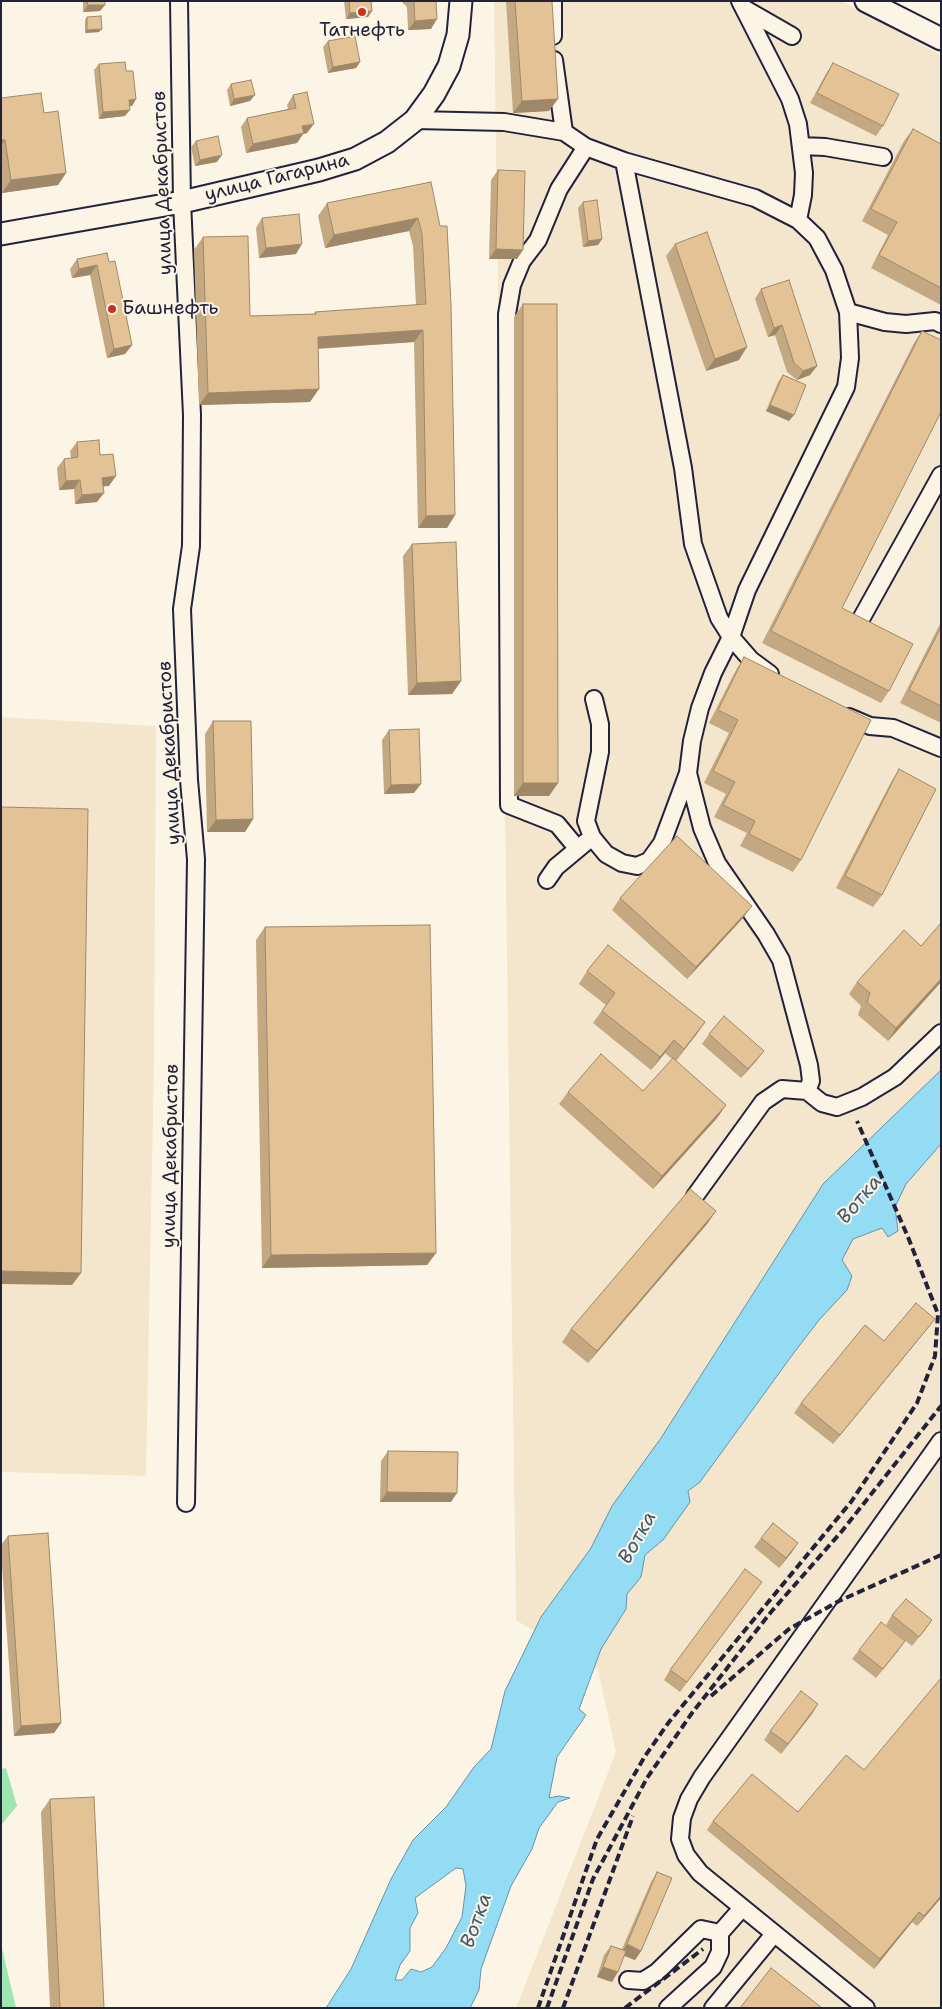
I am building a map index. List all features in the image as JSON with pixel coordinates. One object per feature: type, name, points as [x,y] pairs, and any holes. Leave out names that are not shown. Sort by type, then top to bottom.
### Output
[{"type":"main road","name":"улица Гагарина","points":[[1,234],[182,202],[291,177],[356,159],[387,142],[415,120],[434,94],[449,66],[458,36],[461,1]]},
{"type":"main road","points":[[866,1],[941,39]]},
{"type":"street","name":"улица Декабристов","points":[[179,1],[182,202],[192,415],[192,546],[182,609],[189,780],[196,859],[186,1503]]},
{"type":"street","points":[[553,1],[553,52],[564,132]]},
{"type":"street","points":[[743,5],[792,36]]},
{"type":"street","points":[[743,5],[790,99],[798,124],[804,173],[803,195],[798,220]]},
{"type":"street","points":[[415,120],[504,122],[564,132],[586,147],[624,162],[755,198],[798,220],[817,238],[834,270],[848,312],[851,338],[846,387],[747,590],[731,637],[713,673],[700,708],[692,741],[688,774],[662,843],[649,861],[636,866],[622,864],[606,854],[592,837],[586,821],[600,752],[600,724],[594,699]]},
{"type":"street","points":[[801,146],[825,147],[883,157]]},
{"type":"street","points":[[577,848],[558,824],[509,805],[507,314],[512,285],[522,261],[538,240],[559,189],[586,147]]},
{"type":"street","points":[[624,162],[682,459],[693,544],[719,618],[731,637],[752,660],[783,684]]},
{"type":"street","points":[[848,312],[885,322],[906,324],[935,321],[941,324]]},
{"type":"street","points":[[880,639],[856,628],[941,475]]},
{"type":"street","points":[[838,712],[870,726],[893,728],[941,748]]},
{"type":"street","points":[[688,774],[702,828],[717,863],[766,934],[781,960],[809,1065],[810,1081],[807,1091]]},
{"type":"street","points":[[547,880],[556,868],[592,837]]},
{"type":"street","points":[[694,1196],[763,1102],[782,1089],[807,1091],[822,1103],[837,1107],[862,1097],[895,1077],[941,1033]]},
{"type":"street","points":[[866,2008],[700,1873],[686,1855],[680,1839],[682,1818],[689,1799],[702,1777],[941,1441]]},
{"type":"street","points":[[668,2008],[713,1967],[720,1952],[720,1933],[742,1908]]},
{"type":"street","points":[[628,1980],[643,1982],[657,1972],[701,1929],[720,1933]]},
{"type":"street","points":[[713,2008],[774,1934]]},
{"type":"shaded area","points":[[494,1],[842,1],[941,55],[941,2008],[516,2008],[616,1752],[598,1670],[516,1620]]},
{"type":"shaded area","points":[[1,717],[156,726],[154,1062],[146,1476],[1,1472]]},
{"type":"green space","points":[[6,1768],[17,1806],[1,1825],[1,1769]]},
{"type":"green space","points":[[1,1944],[16,2008],[1,2008]]},
{"type":"water","name":"Вотка","points":[[941,1070],[941,1144],[906,1184],[895,1207],[898,1231],[888,1237],[882,1228],[853,1239],[842,1260],[852,1276],[847,1290],[819,1320],[700,1482],[688,1491],[690,1502],[663,1540],[645,1555],[641,1577],[627,1594],[626,1609],[601,1649],[579,1709],[586,1715],[557,1757],[549,1798],[559,1796],[570,1798],[558,1802],[539,1828],[532,1849],[511,1886],[481,1969],[479,1990],[470,2008],[326,2008],[351,1969],[391,1879],[413,1840],[446,1807],[474,1767],[491,1749],[505,1691],[541,1617],[591,1548],[612,1506],[661,1438],[823,1184]],"holes":[[[456,1868],[463,1869],[466,1886],[462,1917],[446,1948],[432,1967],[421,1972],[411,1969],[402,1980],[395,1980],[400,1965],[410,1951],[410,1928],[418,1913],[415,1898]]]},
{"type":"building","points":[[87,1],[105,1],[105,5],[88,5]]},
{"type":"building","points":[[349,1],[371,1],[372,11],[350,13]]},
{"type":"building","points":[[414,1],[436,1],[437,19],[415,21]]},
{"type":"building","points":[[515,1],[552,1],[558,99],[522,101]]},
{"type":"building","points":[[101,16],[102,29],[87,30],[87,17]]},
{"type":"building","points":[[355,36],[360,62],[333,67],[328,41]]},
{"type":"building","points":[[125,62],[126,71],[133,71],[136,99],[129,100],[130,110],[103,112],[99,64]]},
{"type":"building","points":[[833,63],[899,94],[883,126],[817,93]]},
{"type":"building","points":[[251,80],[255,95],[234,99],[231,84]]},
{"type":"building","points":[[307,92],[314,124],[302,126],[304,133],[253,144],[247,118],[296,108],[293,95]]},
{"type":"building","points":[[41,93],[44,113],[58,111],[66,173],[11,180],[5,140],[1,140],[1,98]]},
{"type":"building","points":[[913,129],[941,144],[941,288],[879,255],[897,222],[871,209]]},
{"type":"building","points":[[218,136],[222,155],[200,160],[196,141]]},
{"type":"building","points":[[498,170],[525,171],[523,250],[496,249]]},
{"type":"building","points":[[431,182],[440,226],[447,226],[451,304],[455,515],[426,516],[423,330],[318,337],[319,389],[208,393],[203,237],[248,236],[250,316],[316,314],[315,312],[426,304],[422,234],[418,218],[334,235],[327,203]]},
{"type":"building","points":[[597,200],[602,239],[588,241],[583,202]]},
{"type":"building","points":[[299,214],[302,244],[266,248],[262,218]]},
{"type":"building","points":[[707,232],[747,347],[715,359],[675,244]]},
{"type":"building","points":[[107,253],[109,262],[115,261],[132,345],[114,349],[97,265],[79,269],[77,259]]},
{"type":"building","points":[[789,280],[817,366],[803,371],[794,363],[782,325],[774,328],[761,289]]},
{"type":"building","points":[[523,304],[557,304],[558,783],[523,783]]},
{"type":"building","points":[[922,331],[941,340],[941,412],[842,608],[913,644],[889,691],[771,631]]},
{"type":"building","points":[[783,375],[806,385],[794,415],[770,405]]},
{"type":"building","points":[[99,440],[100,455],[113,454],[116,476],[102,478],[104,493],[82,495],[80,480],[66,481],[64,459],[78,457],[77,442]]},
{"type":"building","points":[[456,542],[461,681],[417,683],[412,544]]},
{"type":"building","points":[[941,627],[941,706],[909,690]]},
{"type":"building","points":[[744,657],[871,720],[801,860],[749,834],[755,821],[723,805],[735,782],[713,771],[738,720],[718,710]]},
{"type":"building","points":[[213,721],[251,721],[253,819],[216,820]]},
{"type":"building","points":[[419,729],[421,784],[391,785],[389,730]]},
{"type":"building","points":[[899,769],[936,789],[882,895],[845,876]]},
{"type":"building","points":[[1,807],[88,809],[81,1273],[1,1271]]},
{"type":"building","points":[[677,836],[752,906],[696,967],[620,898]]},
{"type":"building","points":[[941,923],[941,979],[896,1028],[867,1002],[870,993],[857,982],[904,930],[921,946]]},
{"type":"building","points":[[430,925],[436,1253],[271,1255],[265,927]]},
{"type":"building","points":[[608,945],[705,1022],[684,1049],[674,1040],[660,1057],[602,1011],[615,993],[587,971]]},
{"type":"building","points":[[724,1016],[764,1051],[748,1069],[709,1034]]},
{"type":"building","points":[[601,1054],[643,1091],[673,1058],[726,1105],[662,1176],[568,1092]]},
{"type":"building","points":[[690,1189],[716,1211],[597,1351],[571,1329]]},
{"type":"building","points":[[916,1303],[935,1319],[840,1435],[801,1403],[865,1325],[884,1341]]},
{"type":"building","points":[[388,1451],[458,1452],[457,1493],[387,1492]]},
{"type":"building","points":[[773,1523],[798,1543],[786,1558],[761,1538]]},
{"type":"building","points":[[48,1533],[61,1723],[21,1726],[8,1536]]},
{"type":"building","points":[[745,1569],[762,1582],[687,1682],[670,1670]]},
{"type":"building","points":[[906,1599],[932,1620],[919,1637],[892,1615]]},
{"type":"building","points":[[881,1622],[905,1641],[883,1669],[859,1650]]},
{"type":"building","points":[[941,1678],[941,1896],[924,1916],[919,1912],[880,1959],[713,1821],[752,1774],[798,1812],[846,1755],[864,1770]]},
{"type":"building","points":[[801,1691],[818,1704],[788,1744],[770,1731]]},
{"type":"building","points":[[94,1797],[104,2008],[60,2008],[50,1799]]},
{"type":"building","points":[[657,1872],[672,1878],[641,1951],[627,1944]]},
{"type":"building","points":[[611,1946],[626,1951],[618,1972],[603,1967]]},
{"type":"building","points":[[771,1968],[822,2008],[740,2008]]},
{"type":"railway","points":[[538,2008],[597,1839],[645,1756],[669,1722],[851,1502],[917,1403],[935,1356],[938,1314],[908,1237],[857,1121]]},
{"type":"railway","points":[[547,2008],[593,1879],[647,1778],[692,1713],[771,1612],[842,1531],[941,1406]]},
{"type":"railway","points":[[711,1696],[789,1629],[839,1601],[941,1555]]},
{"type":"railway","points":[[563,2008],[633,1816]]},
{"type":"railway","points":[[625,2008],[703,1949]]},
{"type":"place","name":"Татнефть","points":[[362,12]]},
{"type":"place","name":"Башнефть","points":[[112,309]]}]
